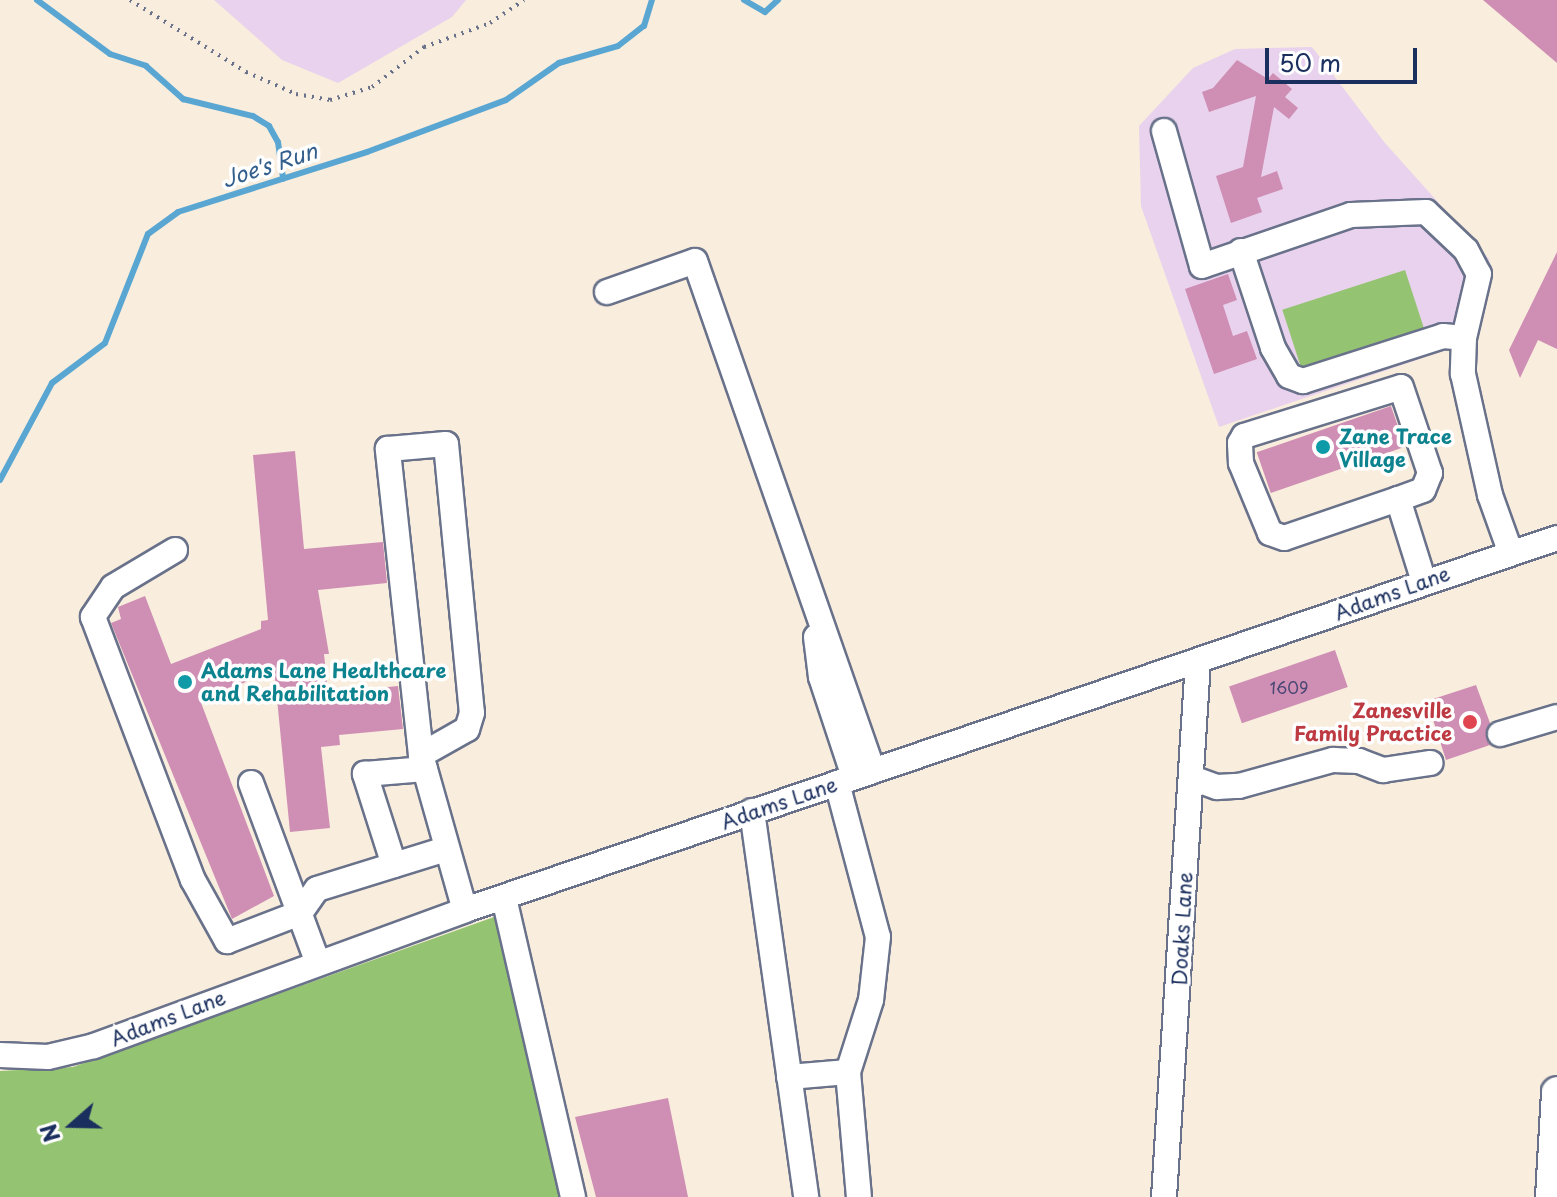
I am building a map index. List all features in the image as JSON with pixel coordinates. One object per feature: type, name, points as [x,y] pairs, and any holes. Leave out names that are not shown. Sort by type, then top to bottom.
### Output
[{"type":"main road","points":[[1551,1197],[1557,1092]]},
{"type":"street","points":[[1164,131],[1202,266],[1351,215],[1426,212],[1466,250],[1479,274],[1464,338],[1463,374],[1470,417],[1510,551]]},
{"type":"street","points":[[1241,251],[1273,348],[1289,376],[1303,381],[1443,336],[1464,338]]},
{"type":"street","points":[[607,292],[695,261],[815,606],[855,777],[878,937],[871,1000],[848,1072],[859,1197]]},
{"type":"street","points":[[1401,387],[1430,473],[1423,490],[1398,499],[1284,538],[1270,533],[1241,463],[1240,443],[1244,436],[1401,387]]},
{"type":"street","points":[[394,865],[365,774],[423,762],[467,729],[472,713],[446,444],[388,449],[423,762],[465,910]]},
{"type":"street","points":[[1398,499],[1424,582]]},
{"type":"street","name":"Adams Lane","points":[[0,1055],[48,1057],[82,1049],[465,910],[1198,661],[1510,551],[1557,538]]},
{"type":"street","points":[[175,550],[113,587],[93,617],[193,880],[227,941],[300,913],[317,889],[446,849]]},
{"type":"street","name":"Doaks Lane","points":[[1164,1197],[1198,661]]},
{"type":"street","points":[[1500,734],[1557,717]]},
{"type":"street","points":[[1192,778],[1217,787],[1239,786],[1333,760],[1359,761],[1383,770],[1430,763]]},
{"type":"street","points":[[251,783],[318,963]]},
{"type":"street","points":[[752,811],[806,1197]]},
{"type":"street","points":[[504,898],[573,1197]]},
{"type":"street","points":[[789,1077],[848,1072]]},
{"type":"path","points":[[130,0],[246,72],[296,94],[330,100],[372,87],[424,47],[490,23],[524,0]]},
{"type":"shaded area","points":[[214,0],[466,0],[452,17],[338,83],[282,60]]},
{"type":"shaded area","points":[[1312,47],[1385,143],[1489,259],[1492,278],[1476,340],[1219,427],[1141,206],[1139,126],[1193,68],[1235,49]]},
{"type":"green space","points":[[1405,270],[1425,333],[1303,373],[1282,310]]},
{"type":"green space","points":[[494,917],[564,1197],[0,1197],[0,1071],[73,1067]]},
{"type":"building","points":[[1483,0],[1557,0],[1557,63]]},
{"type":"building","points":[[1237,60],[1268,79],[1273,73],[1292,89],[1285,97],[1298,108],[1289,119],[1274,107],[1261,177],[1277,171],[1283,189],[1257,198],[1262,212],[1231,223],[1216,176],[1243,167],[1256,96],[1209,112],[1202,92],[1213,88]]},
{"type":"building","points":[[1557,252],[1557,349],[1538,340],[1520,378],[1509,350]]},
{"type":"building","points":[[1228,274],[1237,300],[1223,305],[1233,336],[1247,331],[1257,359],[1214,374],[1185,289]]},
{"type":"building","name":"Zane Trace Village","points":[[1391,406],[1405,447],[1271,493],[1257,452]]},
{"type":"building","name":"Adams Lane Healthcare and Rehabilitation","points":[[295,451],[304,549],[383,542],[387,583],[318,590],[329,654],[324,654],[328,693],[398,686],[403,729],[339,735],[340,745],[321,747],[330,828],[290,832],[275,678],[269,673],[200,700],[274,896],[232,919],[111,623],[121,619],[118,607],[145,596],[171,664],[261,629],[261,621],[268,620],[253,455]]},
{"type":"building","points":[[1335,650],[1348,687],[1242,723],[1229,686]]},
{"type":"building","name":"Zanesville Family Practice","points":[[1476,685],[1490,723],[1486,738],[1490,745],[1446,760],[1427,701]]},
{"type":"building","points":[[668,1098],[688,1197],[596,1197],[575,1117]]},
{"type":"waterway","points":[[37,0],[110,54],[146,66],[183,99],[253,116],[269,126],[278,142],[283,179]]},
{"type":"waterway","name":"Joe's Run","points":[[0,480],[52,383],[105,343],[148,234],[178,212],[367,152],[506,100],[559,63],[618,46],[644,26],[652,0]]},
{"type":"waterway","name":"Joe's Run","points":[[744,0],[765,12],[778,0]]},
{"type":"place","name":"Zane Trace Village","points":[[1323,447]]},
{"type":"place","name":"Adams Lane Healthcare and Rehabilitation","points":[[185,682]]},
{"type":"place","name":"Zanesville Family Practice","points":[[1470,722]]}]
